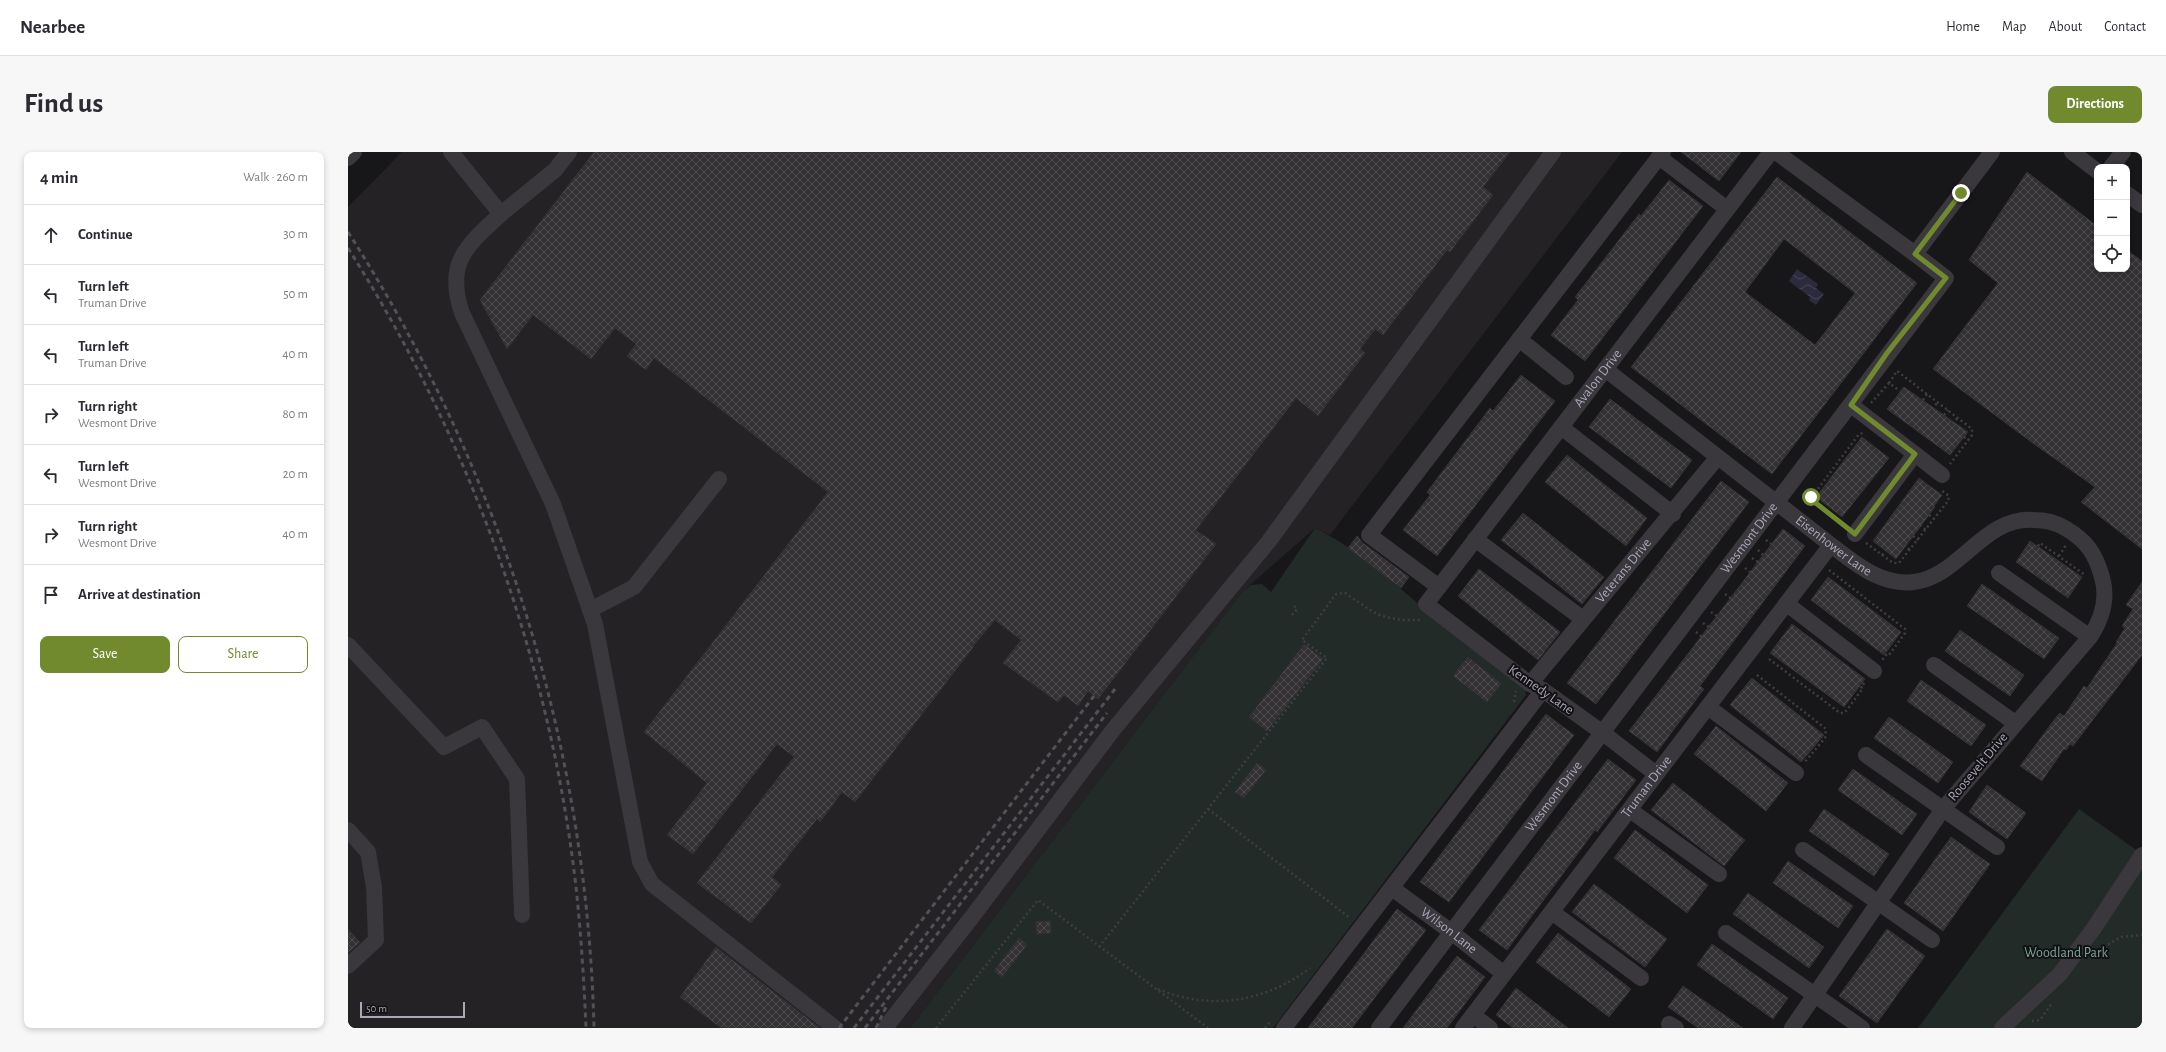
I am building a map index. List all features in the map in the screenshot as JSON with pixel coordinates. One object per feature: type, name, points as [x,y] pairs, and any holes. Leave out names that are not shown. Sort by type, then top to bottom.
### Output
[{"type":"street","points":[[348,158],[354,152]]},
{"type":"street","points":[[452,152],[501,214]]},
{"type":"street","points":[[568,152],[555,170],[479,234],[462,255],[456,269],[457,297],[462,313],[553,504],[590,610],[596,631],[640,862],[652,884],[835,1028]]},
{"type":"street","points":[[885,1028],[977,911],[1113,730],[1269,541],[1553,152]]},
{"type":"street","name":"Avalon Drive","points":[[1426,604],[1771,152]]},
{"type":"street","points":[[1776,152],[1915,254],[1992,152]]},
{"type":"street","points":[[2072,152],[2094,169]]},
{"type":"street","points":[[2113,164],[2123,152]]},
{"type":"street","points":[[1439,587],[1369,535],[1520,340],[1661,154],[1727,209]]},
{"type":"street","points":[[2130,196],[2142,205]]},
{"type":"street","name":"Wesmont Drive","points":[[1379,1028],[1442,946],[1450,931],[1851,405],[1887,353],[1946,278],[1915,254]]},
{"type":"street","points":[[1520,340],[1566,378]]},
{"type":"street","name":"Eisenhower Lane","points":[[1605,369],[1717,458],[1777,502],[1831,545],[1862,568],[1887,581],[1915,582],[1930,578],[1946,570],[1988,533],[2009,522],[2027,519],[2045,520]]},
{"type":"street","points":[[1851,405],[1915,454],[1940,481]]},
{"type":"street","points":[[1561,427],[1673,514]]},
{"type":"street","points":[[1855,534],[1915,454]]},
{"type":"street","name":"Veterans Drive","points":[[1279,1022],[1392,888],[1537,687],[1583,619],[1673,514],[1717,458]]},
{"type":"street","points":[[590,610],[634,587],[719,479]]},
{"type":"street","name":"Roosevelt Drive","points":[[1792,1028],[1943,809],[2090,637],[2099,622],[2104,602],[2103,581],[2096,558],[2086,544],[2074,533],[2060,525],[2045,520]]},
{"type":"street","points":[[1475,539],[1583,619]]},
{"type":"street","name":"Truman Drive","points":[[1463,1028],[1831,545]]},
{"type":"street","points":[[1999,573],[2090,637]]},
{"type":"street","name":"Kennedy Lane","points":[[1426,604],[1537,687],[1602,732],[1656,774]]},
{"type":"street","points":[[1787,604],[1873,670]]},
{"type":"street","points":[[348,645],[444,746],[482,727],[517,779],[522,915]]},
{"type":"street","points":[[1934,665],[2015,723]]},
{"type":"street","points":[[1708,707],[1796,773]]},
{"type":"street","points":[[1866,755],[1997,847]]},
{"type":"street","points":[[1630,810],[1719,874]]},
{"type":"street","points":[[348,830],[368,852],[374,887],[376,940],[348,966]]},
{"type":"street","points":[[1803,850],[1932,940]]},
{"type":"street","points":[[2002,1028],[2060,974],[2094,928],[2142,855]]},
{"type":"street","name":"Wilson Lane","points":[[1392,888],[1450,931],[1504,974]]},
{"type":"street","points":[[1552,912],[1641,978]]},
{"type":"street","points":[[1726,933],[1862,1028]]},
{"type":"street","points":[[1473,1015],[1490,1028]]},
{"type":"path","points":[[1869,405],[1889,383],[1897,371],[1972,429],[1972,435],[1940,481],[1949,498],[1902,561],[1897,564],[1893,563],[1882,555],[1811,498],[1859,434],[1863,433],[1869,437]]},
{"type":"path","points":[[1889,383],[1900,391]]},
{"type":"path","points":[[1923,400],[1927,394]]},
{"type":"path","points":[[1932,409],[1938,402]]},
{"type":"path","points":[[1944,415],[1948,410]]},
{"type":"path","points":[[1953,424],[1958,417]]},
{"type":"path","points":[[1964,437],[1968,440]]},
{"type":"path","points":[[1929,516],[1934,519]]},
{"type":"path","points":[[1920,525],[1926,530]]},
{"type":"path","points":[[1913,536],[1918,540]]},
{"type":"path","points":[[1765,540],[1771,544]]},
{"type":"path","points":[[2038,546],[2040,543],[2090,578]]},
{"type":"path","points":[[2059,556],[2067,543]]},
{"type":"path","points":[[1904,545],[1910,550]]},
{"type":"path","points":[[1758,550],[1763,555]]},
{"type":"path","points":[[1882,555],[1885,551]]},
{"type":"path","points":[[1752,558],[1758,562]]},
{"type":"path","points":[[2063,564],[2065,560]]},
{"type":"path","points":[[1744,568],[1750,572]]},
{"type":"path","points":[[1769,659],[1840,713],[1844,713],[1863,688],[1861,687],[1867,680],[1865,678],[1905,633],[1905,629],[1827,568]]},
{"type":"path","points":[[1099,947],[1327,658],[1302,640],[1336,594],[1345,593],[1373,612],[1392,619],[1425,621]]},
{"type":"path","points":[[1725,593],[1752,614]]},
{"type":"path","points":[[1737,612],[1746,600]]},
{"type":"path","points":[[1292,616],[1297,609],[1293,605]]},
{"type":"path","points":[[1711,612],[1717,616]]},
{"type":"path","points":[[1703,622],[1709,627]]},
{"type":"path","points":[[1695,632],[1702,637]]},
{"type":"path","points":[[1757,675],[1826,730],[1825,738],[1810,758],[1807,757],[1796,773]]},
{"type":"path","points":[[1510,706],[1516,696],[1515,688]]},
{"type":"path","points":[[1208,809],[1350,918]]},
{"type":"path","points":[[936,1028],[1038,900],[1208,1028]]},
{"type":"path","points":[[1346,924],[1355,913]]},
{"type":"path","points":[[1153,987],[1181,997],[1226,1002],[1257,996],[1272,991],[1286,984],[1312,967],[1302,979]]},
{"type":"path","points":[[1265,1028],[1279,1022]]},
{"type":"shaded area","points":[[402,152],[1622,152],[1330,535],[1315,528],[1242,592],[910,1028],[348,1028],[348,207]]},
{"type":"green space","points":[[1315,528],[1348,547],[1363,558],[1447,628],[1525,688],[1526,695],[1273,1028],[910,1028],[1242,592],[1251,585],[1262,584],[1271,592]]},
{"type":"green space","name":"Woodland Park","points":[[2079,809],[2142,854],[2142,1028],[1918,1028]]},
{"type":"water","points":[[1797,269],[1818,284],[1816,288],[1824,294],[1816,305],[1809,300],[1810,297],[1789,281]]},
{"type":"building","points":[[594,152],[1510,152],[1483,187],[1493,195],[1450,252],[1447,250],[1383,335],[1375,329],[1360,349],[1365,353],[1318,416],[1296,398],[1196,530],[1216,544],[1098,699],[1088,691],[1078,706],[1064,695],[1058,702],[1003,663],[1021,640],[995,620],[973,646],[855,802],[842,792],[820,822],[817,819],[772,877],[781,885],[751,923],[697,883],[794,757],[777,744],[693,854],[667,835],[707,783],[644,732],[828,492],[654,358],[646,370],[627,356],[636,344],[615,328],[591,359],[533,315],[507,349],[480,300]]},
{"type":"building","points":[[1681,152],[1741,152],[1719,181]]},
{"type":"building","points":[[2027,172],[2094,224],[2094,272],[2130,272],[2130,252],[2142,261],[2142,549],[2081,502],[2095,487],[1933,369],[1998,283],[1969,260]]},
{"type":"building","points":[[1777,177],[1917,283],[1772,474],[1631,367]],"holes":[[[1784,239],[1855,293],[1815,345],[1745,292]]]},
{"type":"building","points":[[1669,180],[1703,206],[1585,361],[1551,335],[1578,300],[1575,297],[1639,214],[1641,216]]},
{"type":"building","points":[[1521,375],[1555,401],[1437,556],[1403,530],[1430,495],[1427,492],[1490,408],[1493,411]]},
{"type":"building","points":[[1904,387],[1968,432],[1950,455],[1887,409]]},
{"type":"building","points":[[1610,399],[1692,460],[1671,488],[1589,427]]},
{"type":"building","points":[[1862,437],[1889,458],[1842,517],[1816,497]]},
{"type":"building","points":[[1567,455],[1647,518],[1626,546],[1545,482]]},
{"type":"building","points":[[1919,478],[1942,495],[1934,506],[1935,507],[1896,559],[1873,541]]},
{"type":"building","points":[[1721,481],[1749,502],[1596,704],[1567,683]]},
{"type":"building","points":[[1523,513],[1604,577],[1582,604],[1501,540]]},
{"type":"building","points":[[1783,529],[1805,546],[1700,686],[1704,689],[1657,752],[1629,731]]},
{"type":"building","points":[[1357,536],[1363,543],[1409,577],[1401,588],[1348,548]]},
{"type":"building","points":[[2030,541],[2082,577],[2068,598],[2016,562]]},
{"type":"building","points":[[1479,569],[1560,632],[1538,660],[1458,596]]},
{"type":"building","points":[[1828,577],[1901,632],[1884,655],[1811,600]]},
{"type":"building","points":[[2142,582],[2142,655],[2073,746],[2070,744],[2066,750],[2064,749],[2042,781],[2020,766],[2057,716],[2060,713],[2064,716],[2084,686],[2087,688],[2117,643],[2116,642],[2125,628],[2122,626],[2133,609],[2126,605]]},
{"type":"building","points":[[1982,584],[2059,638],[2044,659],[1967,606]]},
{"type":"building","points":[[1792,624],[1865,679],[1844,707],[1770,653]]},
{"type":"building","points":[[1960,630],[2024,675],[2010,696],[1945,651]]},
{"type":"building","points":[[1304,644],[1323,659],[1267,731],[1249,717]]},
{"type":"building","points":[[1468,657],[1501,684],[1487,702],[1453,676]]},
{"type":"building","points":[[1752,678],[1824,735],[1801,762],[1730,705]]},
{"type":"building","points":[[1921,680],[1986,725],[1971,746],[1907,701]]},
{"type":"building","points":[[1546,714],[1574,735],[1449,902],[1420,882]]},
{"type":"building","points":[[1889,717],[1953,762],[1938,783],[1874,738]]},
{"type":"building","points":[[1716,726],[1788,783],[1766,811],[1694,754]]},
{"type":"building","points":[[1608,759],[1636,780],[1597,832],[1595,830],[1507,950],[1479,930]]},
{"type":"building","points":[[1257,763],[1266,770],[1244,798],[1235,792]]},
{"type":"building","points":[[1853,769],[1917,814],[1902,835],[1838,790]]},
{"type":"building","points":[[1673,783],[1745,840],[1724,866],[1651,810]]},
{"type":"building","points":[[1987,785],[2026,813],[2007,839],[1969,812]]},
{"type":"building","points":[[1824,809],[1889,854],[1874,876],[1809,831]]},
{"type":"building","points":[[1635,830],[1708,885],[1687,913],[1614,858]]},
{"type":"building","points":[[1951,837],[1990,864],[1943,931],[1904,903]]},
{"type":"building","points":[[1788,861],[1853,906],[1838,928],[1773,883]]},
{"type":"building","points":[[1594,884],[1667,939],[1645,967],[1572,912]]},
{"type":"building","points":[[1748,893],[1824,947],[1809,968],[1733,914]]},
{"type":"building","points":[[1397,909],[1426,930],[1352,1028],[1308,1028]]},
{"type":"building","points":[[1050,921],[1051,933],[1037,934],[1036,922]]},
{"type":"building","points":[[348,929],[360,942],[348,953]]},
{"type":"building","points":[[1887,929],[1925,956],[1877,1023],[1839,996]]},
{"type":"building","points":[[1558,933],[1631,989],[1609,1017],[1536,962]]},
{"type":"building","points":[[1019,938],[1027,945],[1002,977],[994,971]]},
{"type":"building","points":[[1712,944],[1788,998],[1773,1019],[1697,965]]},
{"type":"building","points":[[716,947],[820,1028],[721,1028],[680,997]]},
{"type":"building","points":[[1457,956],[1485,977],[1447,1028],[1403,1028]]},
{"type":"building","points":[[1683,986],[1743,1028],[1698,1028],[1668,1007]]},
{"type":"building","points":[[1516,988],[1568,1028],[1513,1028],[1496,1015]]},
{"type":"railway","points":[[348,232],[402,323],[450,417],[491,514],[526,613],[553,715],[574,818],[588,922],[594,1028]]},
{"type":"railway","points":[[348,248],[392,321],[431,397],[467,475],[498,555],[525,636],[547,719],[564,803],[578,905],[586,1028]]},
{"type":"railway","points":[[854,1028],[1115,689]]},
{"type":"railway","points":[[839,1028],[1094,696]]},
{"type":"railway","points":[[865,1028],[1107,713]]},
{"type":"railway","points":[[876,1028],[887,1005]]},
{"type":"route","points":[[1811,497],[1812,500],[1855,534],[1915,454],[1851,405],[1887,353],[1946,278],[1915,254],[1961,193]]}]
